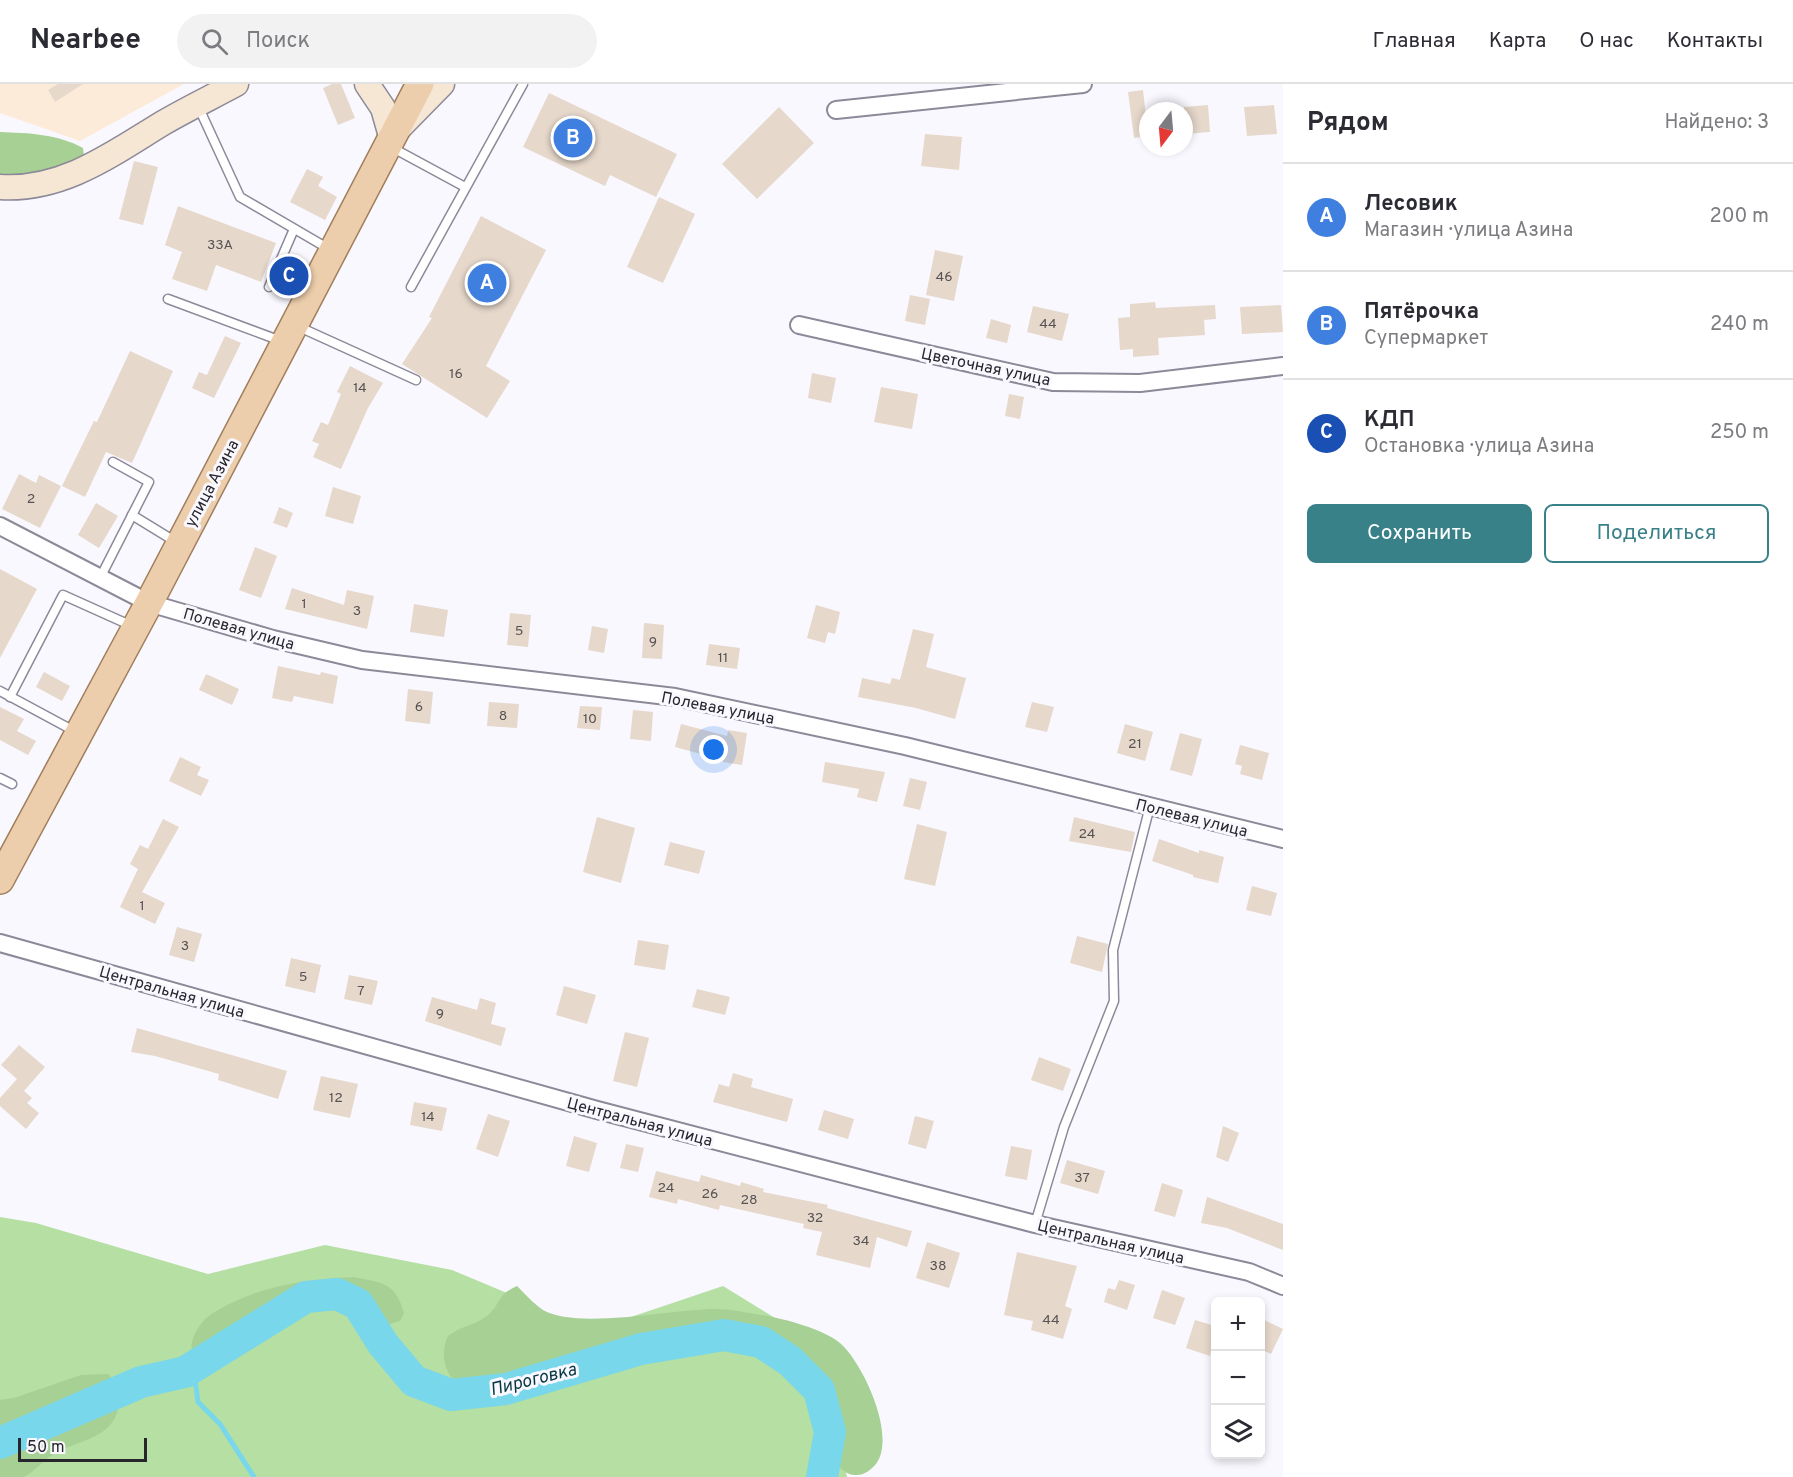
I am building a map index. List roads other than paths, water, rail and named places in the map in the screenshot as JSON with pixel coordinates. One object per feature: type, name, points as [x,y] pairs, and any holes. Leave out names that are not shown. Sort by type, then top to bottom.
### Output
[{"type":"main road","points":[[0,187],[40,185],[82,172],[197,104],[236,84]]},
{"type":"main road","points":[[367,84],[383,108],[389,140]]},
{"type":"main road","name":"улица Азина","points":[[3,866],[79,733],[149,603],[420,84]]},
{"type":"main road","points":[[389,140],[442,84]]},
{"type":"street","points":[[836,110],[1083,84]]},
{"type":"street","name":"Цветочная улица","points":[[799,325],[1053,382],[1140,383],[1283,366]]},
{"type":"street","name":"Полевая улица","points":[[0,526],[149,603],[273,639],[362,660],[675,697],[905,746],[1283,839]]},
{"type":"street","name":"Центральная улица","points":[[0,943],[597,1110],[1035,1224],[1249,1272],[1283,1286]]},
{"type":"lane","points":[[411,287],[523,84]]},
{"type":"lane","points":[[197,104],[240,197],[332,251]]},
{"type":"lane","points":[[389,140],[465,187]]},
{"type":"lane","points":[[269,287],[294,229]]},
{"type":"lane","points":[[168,299],[289,333],[416,380]]},
{"type":"lane","points":[[100,578],[149,482],[113,462]]},
{"type":"lane","points":[[132,515],[179,544]]},
{"type":"lane","points":[[10,697],[63,595],[135,627]]},
{"type":"lane","points":[[0,692],[79,733]]},
{"type":"lane","points":[[0,778],[12,784]]},
{"type":"lane","points":[[1035,1224],[1064,1127],[1114,1001],[1113,950],[1150,806]]},
{"type":"waterway","name":"Пироговка","points":[[0,1443],[141,1382],[185,1372],[306,1297],[337,1294],[358,1304],[383,1344],[414,1381],[451,1395],[506,1389],[641,1349],[724,1335],[761,1342],[790,1361],[819,1390],[830,1432],[822,1477]]},
{"type":"waterway","points":[[185,1372],[195,1380],[198,1402],[220,1424],[254,1477]]},
{"type":"place","name":"Пятёрочка","points":[[573,138]]},
{"type":"place","name":"КДП","points":[[289,276]]},
{"type":"place","name":"Лесовик","points":[[487,283]]}]
